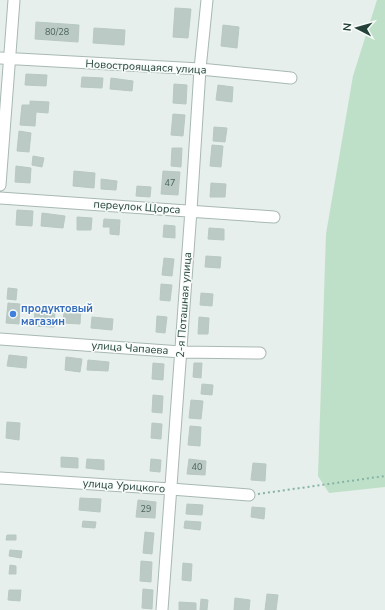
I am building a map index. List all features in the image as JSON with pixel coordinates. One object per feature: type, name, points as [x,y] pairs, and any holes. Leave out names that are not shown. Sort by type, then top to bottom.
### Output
[{"type":"street","points":[[0,185],[5,59],[14,0]]},
{"type":"street","name":"2-я Поташная улица","points":[[162,610],[200,69],[207,0]]},
{"type":"street","name":"Новостроящаяся улица","points":[[5,59],[200,69],[291,78]]},
{"type":"street","name":"переулок Щорса","points":[[0,198],[191,210],[274,217]]},
{"type":"street","name":"улица Чапаева","points":[[0,339],[181,352],[260,353]]},
{"type":"street","name":"улица Урицкого","points":[[0,478],[249,495]]},
{"type":"path","points":[[249,495],[385,476]]},
{"type":"green space","points":[[377,0],[385,0],[385,487],[329,493],[318,476],[326,234],[353,76]]},
{"type":"building","points":[[175,8],[191,9],[188,38],[173,37]]},
{"type":"building","points":[[36,22],[79,25],[78,42],[35,39]]},
{"type":"building","points":[[223,25],[239,27],[237,48],[221,46]]},
{"type":"building","points":[[94,28],[125,30],[124,45],[93,43]]},
{"type":"building","points":[[26,74],[47,75],[46,86],[25,85]]},
{"type":"building","points":[[82,77],[103,78],[102,88],[81,87]]},
{"type":"building","points":[[111,78],[133,81],[132,91],[110,89]]},
{"type":"building","points":[[174,84],[187,85],[186,104],[173,103]]},
{"type":"building","points":[[218,85],[233,87],[232,102],[216,100]]},
{"type":"building","points":[[30,101],[49,102],[48,113],[36,112],[35,126],[20,125],[22,105],[30,105]]},
{"type":"building","points":[[173,114],[185,115],[183,136],[171,135]]},
{"type":"building","points":[[214,127],[227,128],[225,142],[213,141]]},
{"type":"building","points":[[19,131],[31,133],[29,152],[17,151]]},
{"type":"building","points":[[212,145],[223,146],[221,167],[210,166]]},
{"type":"building","points":[[172,148],[182,148],[181,167],[171,166]]},
{"type":"building","points":[[33,156],[44,158],[42,167],[32,165]]},
{"type":"building","points":[[16,166],[31,168],[30,183],[15,182]]},
{"type":"building","points":[[74,171],[95,173],[94,188],[73,186]]},
{"type":"building","points":[[163,171],[180,172],[178,195],[161,194]]},
{"type":"building","points":[[101,179],[117,181],[116,190],[101,189]]},
{"type":"building","points":[[211,183],[226,184],[225,197],[210,197]]},
{"type":"building","points":[[137,186],[151,187],[150,197],[136,196]]},
{"type":"building","points":[[17,210],[33,211],[32,226],[16,225]]},
{"type":"building","points":[[42,213],[65,216],[63,228],[41,226]]},
{"type":"building","points":[[77,217],[92,218],[91,230],[77,230]]},
{"type":"building","points":[[104,219],[120,220],[119,235],[110,234],[110,227],[103,227]]},
{"type":"building","points":[[164,225],[175,226],[175,238],[163,237]]},
{"type":"building","points":[[209,228],[224,229],[224,240],[208,239]]},
{"type":"building","points":[[206,256],[221,257],[220,268],[205,267]]},
{"type":"building","points":[[164,258],[174,259],[172,276],[162,275]]},
{"type":"building","points":[[161,284],[172,285],[170,301],[160,300]]},
{"type":"building","points":[[8,288],[17,289],[16,300],[7,299]]},
{"type":"building","points":[[201,293],[213,294],[212,306],[200,305]]},
{"type":"building","name":"продуктовый магазин","points":[[8,303],[20,304],[19,324],[6,323]]},
{"type":"building","points":[[71,305],[81,306],[80,324],[63,323],[64,311],[71,312]]},
{"type":"building","points":[[35,310],[55,312],[54,327],[34,326]]},
{"type":"building","points":[[157,316],[167,317],[165,333],[156,332]]},
{"type":"building","points":[[92,317],[113,319],[112,330],[91,328]]},
{"type":"building","points":[[199,317],[209,318],[208,334],[198,334]]},
{"type":"building","points":[[9,355],[27,357],[26,368],[7,366]]},
{"type":"building","points":[[66,357],[82,359],[80,372],[65,370]]},
{"type":"building","points":[[88,360],[109,362],[108,371],[87,370]]},
{"type":"building","points":[[153,363],[164,364],[163,380],[152,379]]},
{"type":"building","points":[[194,363],[202,363],[201,378],[193,377]]},
{"type":"building","points":[[202,384],[213,385],[212,395],[201,394]]},
{"type":"building","points":[[153,395],[163,396],[162,413],[152,412]]},
{"type":"building","points":[[191,400],[203,401],[201,419],[189,418]]},
{"type":"building","points":[[7,422],[20,423],[19,440],[6,438]]},
{"type":"building","points":[[152,423],[162,424],[161,439],[151,438]]},
{"type":"building","points":[[190,426],[201,427],[200,446],[188,445]]},
{"type":"building","points":[[61,457],[78,458],[78,468],[61,467]]},
{"type":"building","points":[[87,459],[104,460],[104,470],[86,468]]},
{"type":"building","points":[[151,459],[161,460],[160,472],[150,471]]},
{"type":"building","points":[[189,459],[206,461],[205,475],[187,474]]},
{"type":"building","points":[[253,463],[266,464],[265,481],[251,480]]},
{"type":"building","points":[[80,498],[101,499],[100,512],[79,510]]},
{"type":"building","points":[[138,500],[156,502],[155,518],[136,517]]},
{"type":"building","points":[[187,504],[203,505],[202,515],[186,514]]},
{"type":"building","points":[[252,507],[265,508],[264,519],[251,517]]},
{"type":"building","points":[[83,521],[96,522],[95,528],[82,527]]},
{"type":"building","points":[[185,521],[201,522],[200,530],[184,528]]},
{"type":"building","points":[[145,532],[154,533],[152,554],[143,553]]},
{"type":"building","points":[[7,535],[16,535],[16,540],[6,540]]},
{"type":"building","points":[[10,550],[22,551],[21,558],[9,556]]},
{"type":"building","points":[[141,561],[152,562],[151,582],[140,581]]},
{"type":"building","points":[[183,563],[192,564],[191,581],[182,580]]},
{"type":"building","points":[[10,565],[16,566],[16,574],[9,574]]},
{"type":"building","points":[[143,589],[153,590],[152,609],[142,608]]},
{"type":"building","points":[[9,590],[21,590],[20,601],[8,600]]},
{"type":"building","points":[[267,594],[278,595],[276,610],[265,610]]},
{"type":"building","points":[[235,598],[250,600],[249,610],[234,610]]},
{"type":"building","points":[[201,599],[208,600],[207,610],[200,610]]},
{"type":"building","points":[[179,602],[196,603],[196,610],[179,610]]},
{"type":"place","name":"продуктовый магазин","points":[[13,314]]}]
